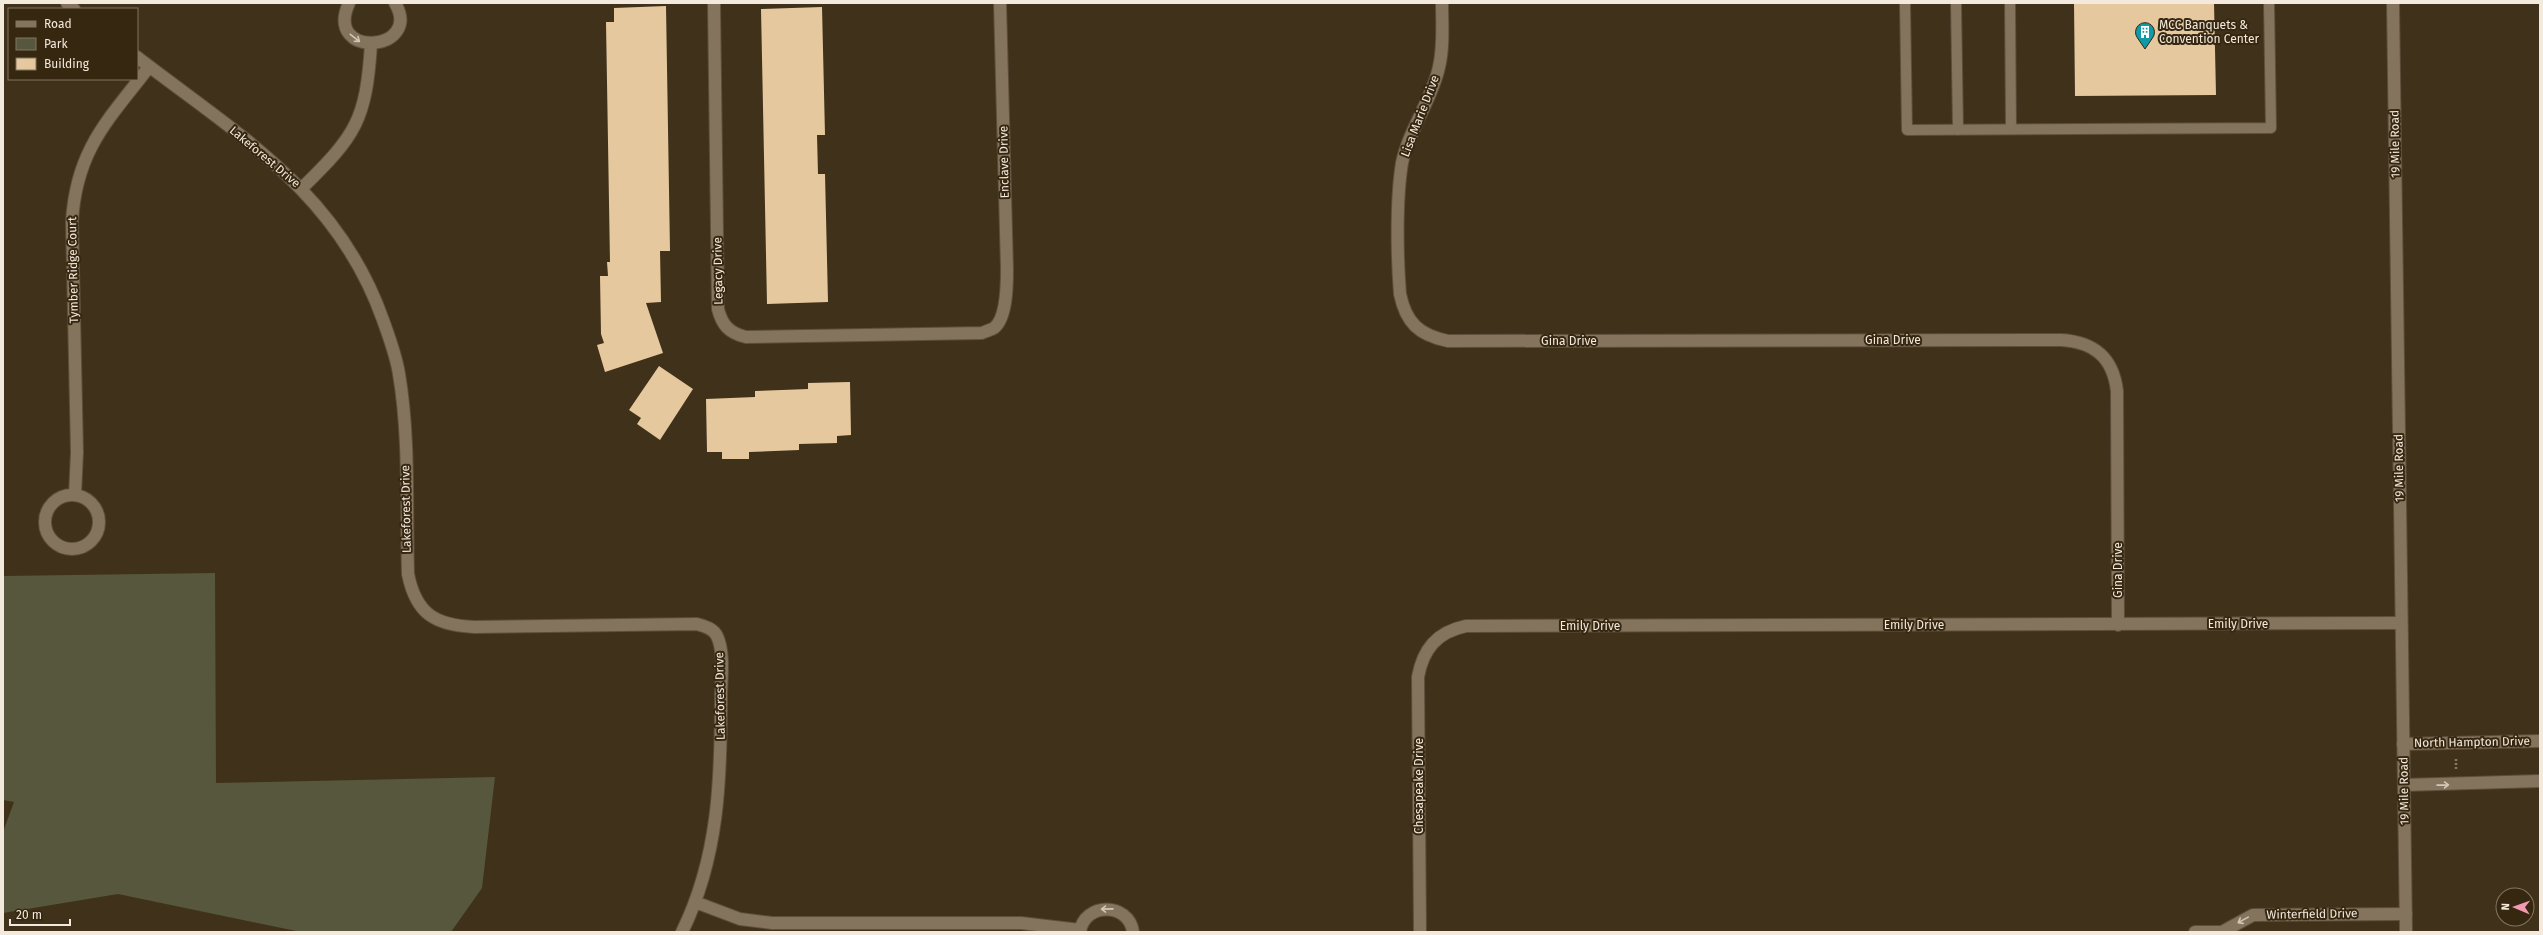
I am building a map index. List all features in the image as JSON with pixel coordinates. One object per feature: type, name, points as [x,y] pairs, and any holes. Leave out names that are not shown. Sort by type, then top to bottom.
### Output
[{"type":"street","points":[[349,3],[345,18],[346,26],[356,39],[371,44],[386,40],[397,28],[398,12],[395,3]]},
{"type":"street","name":"Legacy Drive","points":[[714,3],[718,309],[726,328],[736,335],[746,337],[982,333],[994,328],[1000,320]]},
{"type":"street","name":"Enclave Drive","points":[[1000,3],[1007,269],[1006,297],[1000,320]]},
{"type":"street","name":"Lisa Marie Drive","points":[[1411,322],[1404,310],[1400,294],[1400,183],[1403,162],[1409,143],[1439,67],[1442,44],[1442,3]]},
{"type":"street","name":"19 Mile Road","points":[[2393,3],[2406,932]]},
{"type":"street","points":[[302,188],[339,152],[358,121],[366,99],[371,44]]},
{"type":"street","name":"Lakeforest Drive","points":[[138,58],[262,153],[302,188],[351,252],[366,278],[389,337],[399,371],[403,402],[408,574],[411,590],[418,604],[428,615],[441,622],[455,626],[697,624],[709,628],[716,635],[720,654],[720,787],[711,850],[703,881],[682,932]]},
{"type":"street","name":"Tymber Ridge Court","points":[[75,496],[77,452],[72,222],[73,197],[81,168],[98,132],[149,67]]},
{"type":"street","name":"Gina Drive","points":[[1411,322],[1422,332],[1448,341],[2061,340],[2076,341],[2089,346],[2109,362],[2115,376],[2117,391],[2118,625]]},
{"type":"street","points":[[66,496],[75,496],[90,503],[96,510],[98,523],[95,536],[89,543],[73,549],[64,548],[53,541],[46,530],[45,521],[47,513],[54,502],[66,496]]},
{"type":"street","name":"Emily Drive","points":[[1432,644],[1440,635],[1466,626],[2401,623]]},
{"type":"street","name":"Chesapeake Drive","points":[[1420,932],[1418,677],[1425,653],[1432,644]]},
{"type":"street","name":"North Hampton Drive","points":[[2403,744],[2540,741]]},
{"type":"street","points":[[2404,785],[2540,781]]},
{"type":"street","points":[[695,902],[740,919],[772,923],[1021,923],[1080,931],[1089,915],[1105,908],[1122,913],[1128,919],[1132,932]]},
{"type":"street","name":"Winterfield Drive","points":[[2196,932],[2222,932],[2253,915],[2406,914]]},
{"type":"lane","points":[[1904,3],[1906,130],[2271,128],[2269,3]]},
{"type":"lane","points":[[1956,3],[1958,130]]},
{"type":"lane","points":[[2010,3],[2011,129]]},
{"type":"green space","points":[[215,573],[216,783],[495,777],[482,888],[451,932],[301,932],[118,894],[3,913],[3,832],[14,802],[3,800],[3,576]]},
{"type":"building","name":"MCC Banquets & Convention Center","points":[[2074,3],[2214,3],[2216,95],[2075,96]]},
{"type":"building","points":[[666,6],[670,251],[660,251],[661,302],[646,303],[663,353],[605,372],[597,345],[604,343],[601,334],[600,276],[608,276],[607,262],[610,262],[606,22],[614,22],[614,8]]},
{"type":"building","points":[[822,7],[825,135],[817,135],[818,174],[825,174],[828,302],[767,304],[761,9]]},
{"type":"building","points":[[659,366],[693,389],[660,440],[637,424],[641,418],[629,410]]},
{"type":"building","points":[[850,382],[851,435],[837,436],[837,443],[799,444],[799,450],[749,452],[749,459],[722,459],[722,452],[707,452],[706,399],[755,397],[755,391],[808,389],[808,383]]},
{"type":"place","name":"MCC Banquets & Convention Center","points":[[2145,49]]}]
